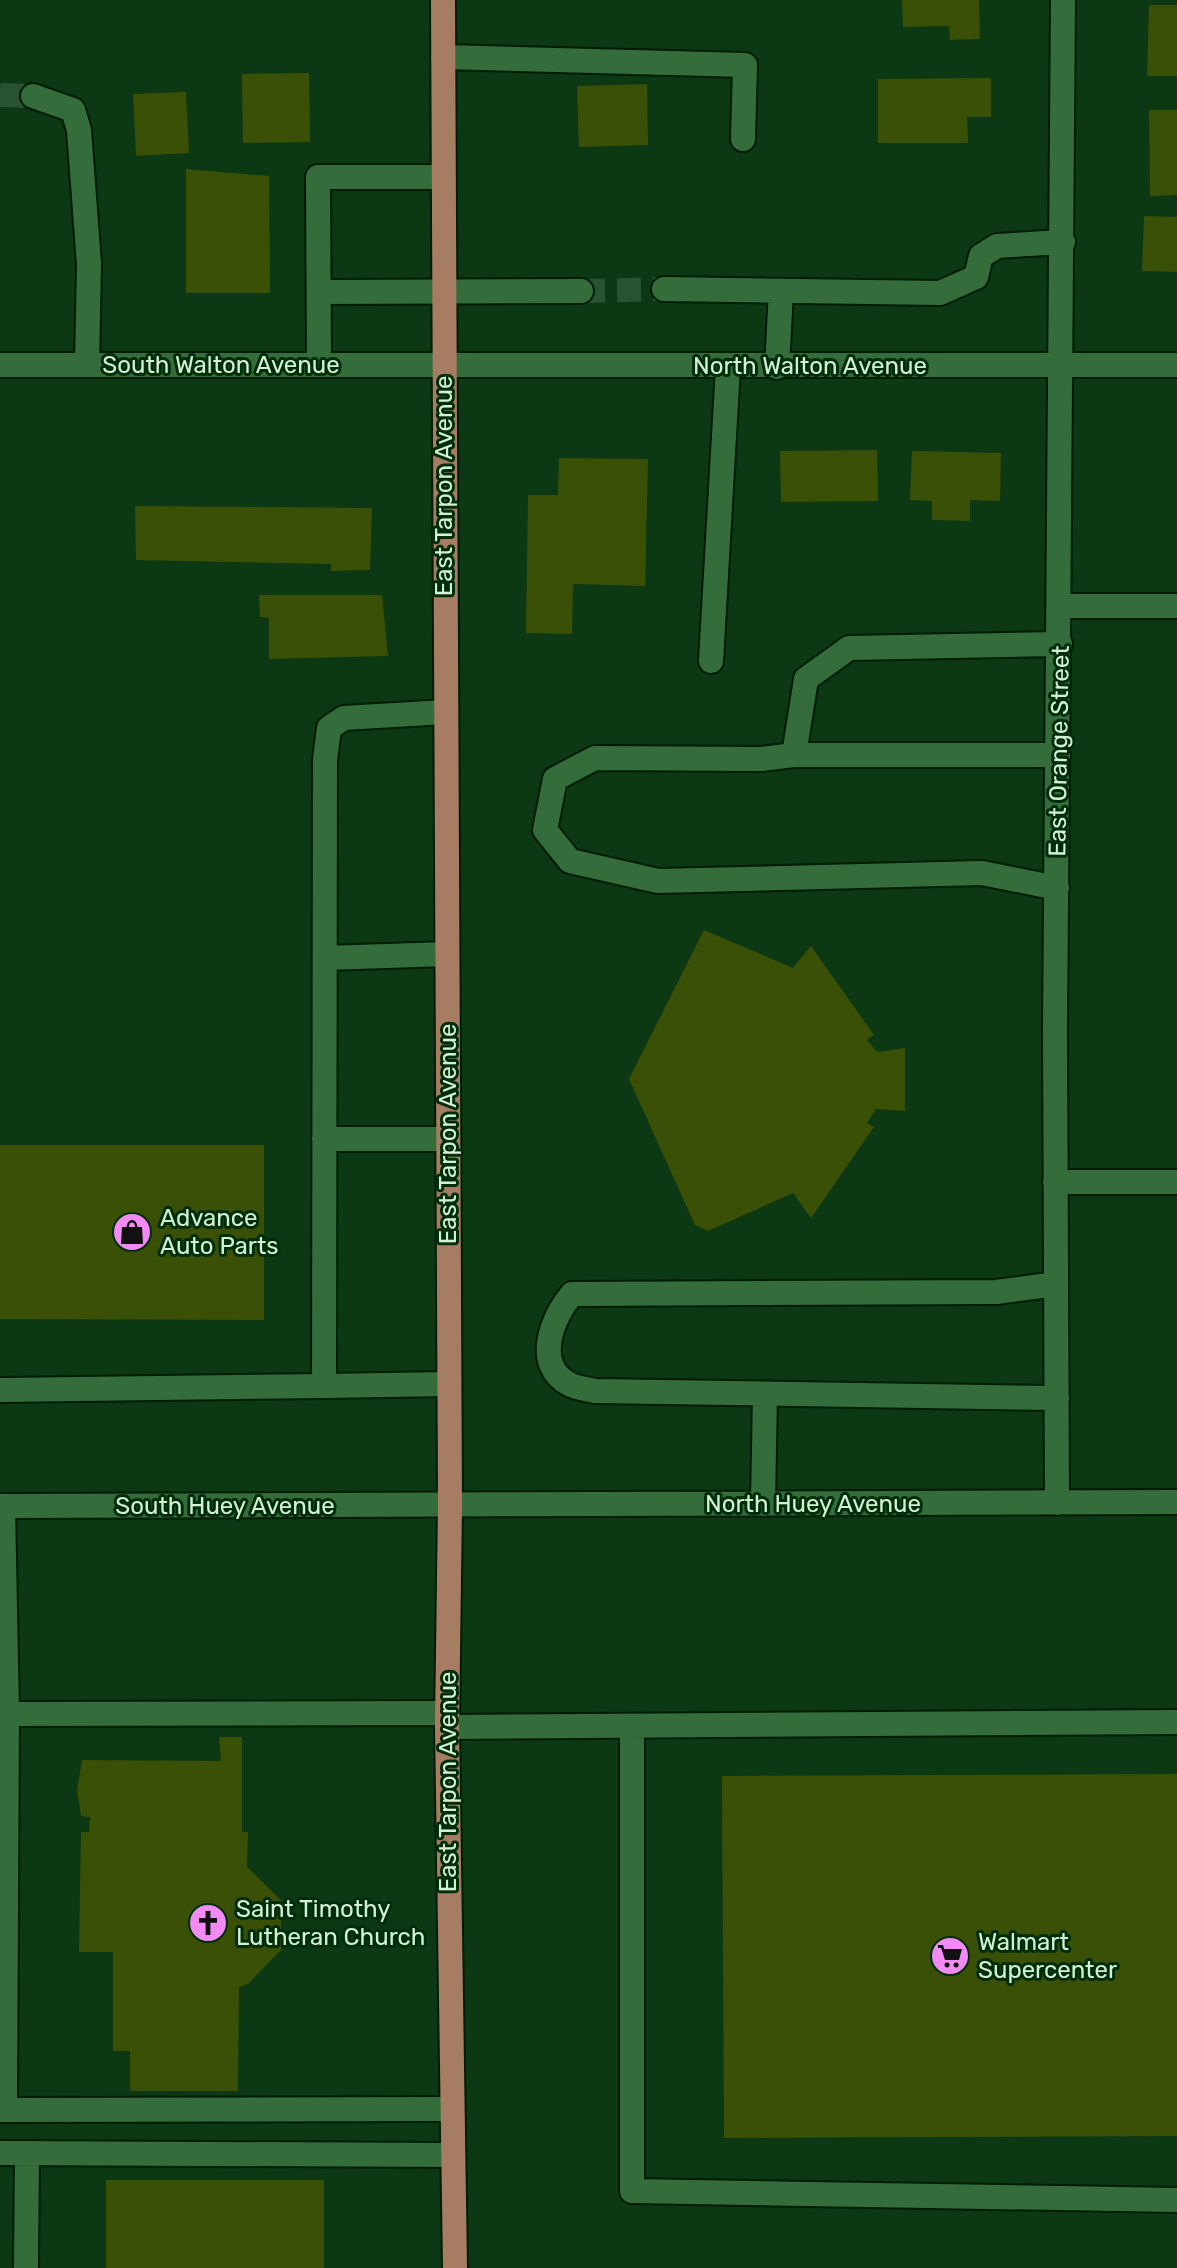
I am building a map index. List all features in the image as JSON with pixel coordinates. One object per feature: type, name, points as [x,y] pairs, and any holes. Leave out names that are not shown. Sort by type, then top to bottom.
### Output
[{"type":"main road","name":"East Tarpon Avenue","points":[[443,0],[450,1505],[447,1720],[455,2268]]},
{"type":"street","name":"East Orange Street","points":[[1057,1503],[1055,1182],[1063,365],[1063,0]]},
{"type":"street","points":[[443,57],[745,65],[743,139]]},
{"type":"street","points":[[33,96],[73,110],[79,130],[89,264],[87,365]]},
{"type":"street","points":[[319,365],[318,177],[442,177]]},
{"type":"street","points":[[664,289],[940,293],[976,277],[981,256],[997,246],[1063,242]]},
{"type":"street","points":[[320,292],[581,291]]},
{"type":"street","points":[[777,367],[781,291]]},
{"type":"street","name":"South Walton Avenue","points":[[0,365],[443,364]]},
{"type":"street","name":"North Walton Avenue","points":[[443,364],[728,367],[1177,365]]},
{"type":"street","points":[[711,661],[728,367]]},
{"type":"street","points":[[1060,606],[1177,606]]},
{"type":"street","points":[[794,755],[806,679],[849,648],[1060,644]]},
{"type":"street","points":[[324,1386],[325,760],[329,728],[344,718],[445,712]]},
{"type":"street","points":[[1057,888],[982,873],[658,881],[570,861],[545,830],[555,779],[595,758],[1058,755]]},
{"type":"street","points":[[325,958],[447,954]]},
{"type":"street","points":[[324,1139],[448,1139]]},
{"type":"street","points":[[1055,1182],[1177,1182]]},
{"type":"street","points":[[1056,1284],[996,1292],[595,1291],[572,1294],[552,1324],[548,1352],[555,1371],[569,1384],[595,1391],[1057,1398]]},
{"type":"street","points":[[0,1390],[449,1384]]},
{"type":"street","points":[[763,1504],[765,1394]]},
{"type":"street","name":"North Huey Avenue","points":[[450,1505],[1177,1502]]},
{"type":"street","name":"South Huey Avenue","points":[[1,1506],[450,1505]]},
{"type":"street","points":[[1,1506],[3,1676],[7,1714],[2,2110],[451,2109]]},
{"type":"street","points":[[7,1714],[447,1720],[632,1726],[1177,1722]]},
{"type":"street","points":[[632,1726],[632,2191],[1177,2200]]},
{"type":"street","points":[[0,2153],[452,2155]]},
{"type":"street","points":[[26,2268],[27,2153]]},
{"type":"building","points":[[902,0],[979,0],[980,39],[950,40],[949,26],[903,27]]},
{"type":"building","points":[[1149,5],[1177,5],[1177,76],[1147,76]]},
{"type":"building","points":[[309,73],[310,142],[243,143],[242,74]]},
{"type":"building","points":[[991,78],[991,117],[967,117],[968,143],[878,143],[878,79]]},
{"type":"building","points":[[647,84],[648,145],[579,147],[577,86]]},
{"type":"building","points":[[186,92],[189,153],[136,156],[133,94]]},
{"type":"building","points":[[1149,110],[1177,110],[1177,195],[1150,196]]},
{"type":"building","points":[[186,169],[269,176],[270,293],[186,293]]},
{"type":"building","points":[[1144,216],[1177,217],[1177,272],[1142,271]]},
{"type":"building","points":[[877,450],[878,501],[781,502],[780,451]]},
{"type":"building","points":[[912,451],[1001,453],[1000,501],[970,500],[970,521],[932,520],[932,501],[910,500]]},
{"type":"building","points":[[559,458],[648,459],[645,586],[573,584],[572,634],[526,633],[528,495],[558,495]]},
{"type":"building","points":[[135,506],[372,508],[370,570],[331,571],[331,564],[136,560]]},
{"type":"building","points":[[259,595],[382,595],[388,656],[269,659],[269,618],[260,617]]},
{"type":"building","points":[[704,930],[793,968],[811,946],[874,1035],[867,1040],[877,1052],[905,1048],[905,1111],[876,1109],[867,1123],[874,1127],[811,1218],[793,1193],[708,1231],[695,1225],[629,1079]]},
{"type":"building","name":"Advance Auto Parts","points":[[0,1145],[264,1145],[264,1320],[0,1319]]},
{"type":"building","name":"Saint Timothy Lutheran Church","points":[[219,1737],[242,1737],[242,1832],[248,1832],[247,1867],[281,1900],[281,1950],[248,1984],[239,1987],[238,2091],[130,2091],[130,2051],[113,2051],[113,1952],[79,1952],[81,1832],[89,1832],[90,1817],[81,1816],[77,1790],[82,1760],[221,1761]]},
{"type":"building","name":"Walmart Supercenter","points":[[1177,1774],[1177,2136],[724,2138],[722,1776]]},
{"type":"building","points":[[106,2180],[324,2180],[324,2268],[106,2268]]},
{"type":"tunnel","points":[[0,95],[33,96]]},
{"type":"tunnel","points":[[581,291],[664,289]]},
{"type":"place","name":"Advance Auto Parts","points":[[132,1232]]},
{"type":"place","name":"Saint Timothy Lutheran Church","points":[[208,1923]]},
{"type":"place","name":"Walmart Supercenter","points":[[950,1956]]}]
